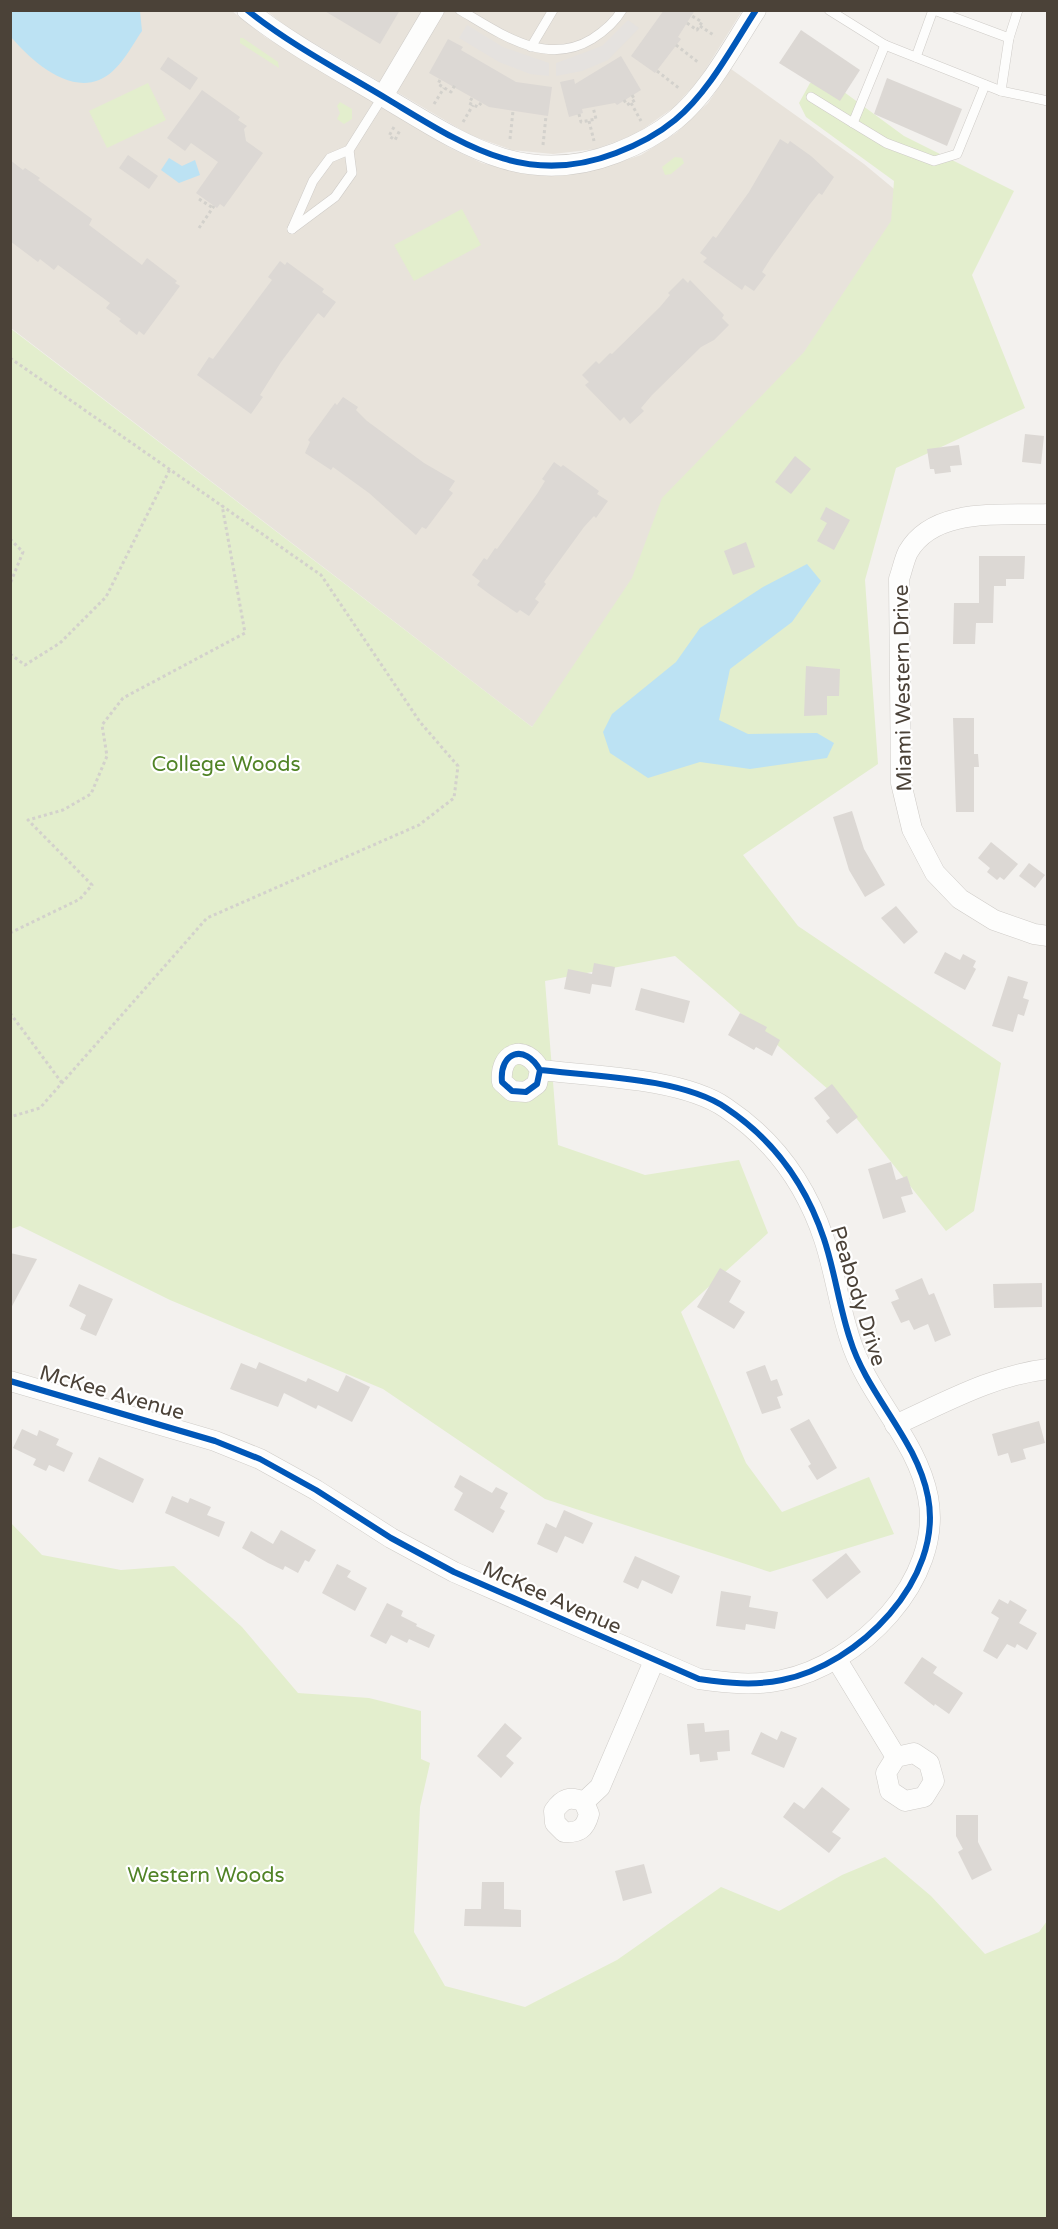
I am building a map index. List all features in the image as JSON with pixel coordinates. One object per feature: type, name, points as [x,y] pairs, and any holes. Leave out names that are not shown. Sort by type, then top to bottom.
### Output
[{"type":"street","points":[[247,10],[325,63],[454,139],[505,160],[549,168],[593,162],[638,144],[675,120],[699,94],[756,10]]},
{"type":"street","points":[[383,96],[434,10]]},
{"type":"street","name":"Miami Western Drive","points":[[1047,514],[969,517],[944,523],[925,534],[909,552],[899,579],[901,783],[912,829],[935,873],[960,898],[994,920],[1034,934],[1047,936]]},
{"type":"street","name":"Peabody Drive","points":[[540,1070],[661,1084],[724,1106],[754,1128],[785,1162],[807,1195],[825,1240],[850,1340],[868,1383],[895,1425]]},
{"type":"street","points":[[895,1425],[992,1382],[1018,1373],[1047,1368]]},
{"type":"street","name":"McKee Avenue","points":[[10,1381],[215,1441],[260,1460],[316,1490],[391,1538],[454,1572],[699,1679],[739,1685],[784,1680],[837,1660],[878,1629],[910,1587],[928,1543],[928,1498],[914,1458],[895,1425]]},
{"type":"street","points":[[837,1660],[896,1757]]},
{"type":"street","points":[[584,1803],[600,1787],[654,1661]]},
{"type":"lane","points":[[460,10],[507,38],[531,47],[556,52],[579,47],[597,35],[622,10]]},
{"type":"lane","points":[[531,47],[553,10]]},
{"type":"lane","points":[[1001,91],[1010,38],[1018,10]]},
{"type":"lane","points":[[916,57],[939,11],[963,15],[1010,38]]},
{"type":"lane","points":[[834,12],[885,45],[1001,91],[1047,100]]},
{"type":"lane","points":[[853,123],[885,45]]},
{"type":"lane","points":[[811,97],[886,143],[934,161],[957,154],[985,85]]},
{"type":"lane","points":[[349,150],[352,173],[335,197],[292,229],[314,181],[330,158],[349,150],[383,96]]},
{"type":"lane","points":[[310,192],[324,203]]},
{"type":"path","points":[[687,23],[697,30],[700,26],[702,22],[692,16]]},
{"type":"path","points":[[700,26],[715,36]]},
{"type":"path","points":[[676,45],[699,63]]},
{"type":"path","points":[[657,71],[680,89]]},
{"type":"path","points":[[440,80],[438,84],[451,92],[456,83]]},
{"type":"path","points":[[434,104],[444,88]]},
{"type":"path","points":[[624,100],[627,105],[631,103],[635,100],[632,95]]},
{"type":"path","points":[[472,98],[469,103],[478,107],[481,103]]},
{"type":"path","points":[[631,103],[641,121]]},
{"type":"path","points":[[464,122],[474,105]]},
{"type":"path","points":[[579,114],[581,122],[596,119],[593,107]]},
{"type":"path","points":[[510,140],[513,111]]},
{"type":"path","points":[[543,145],[546,116]]},
{"type":"path","points":[[589,121],[594,141]]},
{"type":"path","points":[[394,127],[389,136],[395,140],[400,130]]},
{"type":"path","points":[[199,228],[213,207],[200,199]]},
{"type":"path","points":[[10,358],[321,575],[420,722],[458,766],[454,798],[419,825],[207,918],[40,1108],[10,1117]]},
{"type":"path","points":[[10,654],[25,665],[60,643],[106,597],[170,469]]},
{"type":"path","points":[[10,933],[80,899],[92,885],[28,820],[63,810],[91,794],[107,756],[102,725],[123,698],[245,633],[222,505]]},
{"type":"path","points":[[10,539],[23,552],[10,584]]},
{"type":"path","points":[[10,1013],[62,1083]]},
{"type":"shaded area","points":[[10,11],[232,11],[265,37],[450,148],[482,163],[516,172],[559,176],[599,169],[641,155],[676,133],[708,103],[731,69],[864,164],[929,218],[532,727],[11,328]]},
{"type":"shaded area","points":[[267,11],[742,11],[699,80],[673,108],[636,134],[596,149],[553,154],[512,150],[470,135],[288,28]]},
{"type":"shaded area","points":[[628,20],[639,28],[608,60],[582,71],[556,76],[556,63],[602,46]]},
{"type":"shaded area","points":[[467,25],[503,47],[549,63],[549,76],[530,74],[499,62],[459,38]]},
{"type":"green space","points":[[240,38],[278,62],[279,68],[240,43]]},
{"type":"green space","name":"College Woods","points":[[829,81],[904,136],[1014,191],[972,275],[1025,408],[896,468],[865,580],[878,764],[743,855],[798,926],[1001,1063],[974,1211],[946,1231],[845,1104],[675,956],[545,981],[558,1145],[645,1175],[739,1160],[768,1233],[681,1312],[746,1463],[782,1512],[869,1477],[894,1534],[770,1572],[545,1499],[383,1389],[170,1300],[20,1226],[11,1229],[10,328],[532,727],[632,578],[662,498],[804,352],[891,221],[894,181],[806,117],[799,103],[810,83]]},
{"type":"green space","points":[[148,83],[166,120],[107,148],[89,111]]},
{"type":"green space","points":[[340,102],[352,109],[352,119],[344,124],[337,119],[340,113],[337,106]]},
{"type":"green space","points":[[675,157],[682,158],[684,163],[671,174],[665,175],[662,167]]},
{"type":"green space","points":[[462,209],[481,245],[414,281],[394,245]]},
{"type":"green space","name":"Western Woods","points":[[10,1522],[42,1555],[121,1570],[174,1566],[242,1627],[298,1693],[369,1698],[421,1711],[421,1759],[430,1763],[420,1807],[414,1932],[445,1986],[525,2007],[617,1960],[721,1887],[779,1911],[842,1875],[885,1857],[931,1896],[985,1954],[1039,1932],[1047,1921],[1047,2218],[11,2218]]},
{"type":"water","points":[[10,11],[140,11],[142,31],[113,71],[99,80],[87,83],[74,82],[38,64],[11,37]]},
{"type":"water","points":[[169,158],[182,166],[195,160],[200,175],[179,183],[161,170]]},
{"type":"water","points":[[807,564],[821,581],[792,622],[730,669],[719,720],[748,734],[817,733],[834,743],[827,758],[750,769],[700,762],[648,778],[610,753],[603,732],[612,714],[676,662],[700,628],[763,587]]},
{"type":"building","points":[[323,10],[400,10],[380,44]]},
{"type":"building","points":[[664,10],[695,10],[678,37],[681,39],[655,73],[631,56]]},
{"type":"building","points":[[801,30],[860,70],[840,101],[779,63]]},
{"type":"building","points":[[448,39],[463,47],[461,50],[516,82],[552,87],[548,116],[489,107],[429,73]]},
{"type":"building","points":[[621,56],[641,90],[617,105],[615,103],[582,109],[583,113],[569,117],[560,82],[574,79],[575,84]]},
{"type":"building","points":[[168,57],[198,78],[190,90],[160,69]]},
{"type":"building","points":[[887,78],[962,109],[947,146],[874,114]]},
{"type":"building","points":[[202,90],[240,117],[238,120],[247,126],[244,129],[246,141],[263,153],[224,207],[220,204],[217,208],[196,193],[218,162],[191,143],[185,151],[167,138]]},
{"type":"building","points":[[780,139],[788,144],[790,141],[834,177],[822,195],[819,193],[810,204],[771,258],[762,272],[766,275],[754,291],[745,285],[742,290],[703,262],[707,258],[700,253],[713,236],[716,238],[749,192]]},
{"type":"building","points":[[128,155],[158,176],[149,189],[119,168]]},
{"type":"building","points":[[10,160],[23,170],[25,168],[40,178],[38,180],[92,219],[89,225],[142,265],[147,258],[177,281],[175,283],[180,286],[144,335],[139,331],[137,335],[119,321],[121,319],[106,308],[110,303],[58,265],[54,270],[40,259],[38,262],[10,241]]},
{"type":"building","points":[[280,261],[285,265],[287,262],[324,289],[322,292],[336,302],[324,318],[318,313],[308,326],[281,362],[260,395],[263,397],[251,414],[197,375],[209,357],[213,359],[272,280],[268,277]]},
{"type":"building","points":[[683,278],[688,283],[690,280],[724,315],[722,318],[729,325],[714,340],[701,347],[652,395],[641,408],[644,411],[630,424],[624,417],[620,421],[585,385],[589,382],[582,375],[596,361],[599,364],[610,353],[612,354],[660,307],[670,295],[668,293]]},
{"type":"building","points":[[343,397],[358,407],[356,410],[367,421],[424,463],[455,481],[449,490],[453,493],[426,529],[422,527],[416,535],[369,493],[333,467],[331,470],[305,453],[310,442],[308,440],[335,403],[337,405]]},
{"type":"building","points":[[1025,434],[1044,436],[1041,464],[1022,462]]},
{"type":"building","points":[[959,445],[962,465],[950,466],[951,472],[935,474],[934,469],[930,469],[927,449]]},
{"type":"building","points":[[795,456],[811,469],[791,494],[775,482]]},
{"type":"building","points":[[554,462],[561,467],[563,465],[599,491],[597,494],[608,501],[596,518],[594,516],[584,527],[544,582],[546,584],[535,599],[539,602],[529,616],[520,610],[517,613],[492,596],[477,585],[480,581],[472,575],[484,558],[487,560],[495,548],[497,549],[537,494],[545,481],[542,479]]},
{"type":"building","points":[[826,507],[850,520],[834,550],[817,541],[827,523],[820,519]]},
{"type":"building","points":[[746,542],[755,567],[733,575],[724,551]]},
{"type":"building","points":[[979,556],[1025,556],[1024,579],[1006,579],[1006,586],[994,586],[993,623],[976,623],[975,644],[953,644],[954,603],[979,603]]},
{"type":"building","points":[[806,666],[840,669],[839,696],[827,696],[827,715],[804,716]]},
{"type":"building","points":[[953,718],[974,718],[974,754],[978,754],[979,767],[974,767],[974,812],[956,812]]},
{"type":"building","points":[[852,811],[864,849],[885,885],[865,897],[849,870],[833,817]]},
{"type":"building","points":[[991,842],[1018,864],[1004,880],[1000,877],[997,880],[987,872],[990,868],[978,858]]},
{"type":"building","points":[[1029,863],[1045,875],[1035,888],[1019,876]]},
{"type":"building","points":[[896,906],[918,932],[904,944],[881,918]]},
{"type":"building","points":[[945,952],[960,960],[963,954],[976,961],[973,967],[976,969],[965,990],[934,973]]},
{"type":"building","points":[[594,963],[615,967],[611,987],[592,984],[590,994],[564,989],[568,969],[592,974]]},
{"type":"building","points":[[1008,976],[1028,982],[1023,998],[1029,1000],[1024,1016],[1018,1014],[1013,1032],[992,1026]]},
{"type":"building","points":[[641,988],[690,1001],[684,1023],[635,1010]]},
{"type":"building","points":[[740,1013],[767,1027],[765,1031],[780,1040],[772,1056],[756,1047],[754,1050],[728,1035]]},
{"type":"building","points":[[832,1084],[858,1117],[837,1134],[826,1121],[830,1118],[814,1098]]},
{"type":"building","points":[[891,1162],[896,1180],[907,1176],[913,1194],[901,1197],[906,1212],[883,1219],[868,1169]]},
{"type":"building","points":[[10,1253],[37,1259],[10,1310]]},
{"type":"building","points":[[720,1268],[741,1281],[729,1302],[745,1312],[734,1329],[697,1307]]},
{"type":"building","points":[[922,1278],[929,1295],[934,1293],[951,1335],[935,1342],[928,1324],[914,1330],[909,1320],[901,1323],[891,1302],[899,1299],[895,1290]]},
{"type":"building","points":[[1042,1283],[1042,1307],[994,1308],[993,1284]]},
{"type":"building","points":[[79,1284],[113,1299],[96,1336],[80,1329],[86,1315],[69,1306]]},
{"type":"building","points":[[259,1362],[306,1382],[308,1378],[338,1392],[346,1375],[370,1387],[352,1422],[318,1405],[316,1409],[284,1393],[278,1407],[230,1389],[241,1363],[256,1369]]},
{"type":"building","points":[[765,1365],[771,1381],[777,1379],[783,1395],[777,1397],[781,1408],[762,1414],[746,1372]]},
{"type":"building","points":[[809,1419],[837,1468],[817,1480],[808,1466],[811,1464],[790,1429]]},
{"type":"building","points":[[1039,1421],[1045,1443],[1023,1449],[1026,1459],[1011,1463],[1008,1453],[998,1456],[992,1434]]},
{"type":"building","points":[[22,1429],[37,1436],[39,1430],[59,1439],[56,1445],[73,1453],[64,1472],[49,1465],[46,1471],[33,1465],[36,1459],[13,1448]]},
{"type":"building","points":[[99,1457],[144,1479],[133,1503],[88,1481]]},
{"type":"building","points":[[460,1475],[492,1493],[496,1487],[508,1493],[500,1508],[505,1511],[493,1533],[454,1510],[463,1493],[454,1487]]},
{"type":"building","points":[[172,1496],[188,1503],[190,1498],[211,1507],[207,1515],[225,1522],[219,1537],[165,1513]]},
{"type":"building","points":[[564,1510],[593,1523],[583,1544],[565,1536],[557,1553],[537,1544],[546,1523],[556,1528]]},
{"type":"building","points":[[281,1530],[316,1550],[309,1562],[305,1560],[298,1573],[285,1566],[283,1570],[242,1548],[251,1531],[273,1544]]},
{"type":"building","points":[[846,1553],[861,1572],[827,1599],[812,1580]]},
{"type":"building","points":[[635,1556],[680,1576],[672,1594],[642,1580],[638,1589],[623,1582]]},
{"type":"building","points":[[337,1564],[351,1571],[347,1577],[367,1588],[355,1611],[322,1593]]},
{"type":"building","points":[[721,1591],[751,1596],[749,1607],[778,1612],[775,1629],[746,1624],[745,1630],[716,1626]]},
{"type":"building","points":[[999,1599],[1008,1604],[1010,1600],[1027,1610],[1019,1623],[1037,1633],[1027,1650],[1017,1644],[1015,1648],[1007,1644],[997,1659],[983,1651],[999,1618],[991,1613]]},
{"type":"building","points":[[387,1603],[403,1611],[401,1616],[417,1624],[416,1626],[435,1635],[429,1648],[409,1639],[407,1643],[391,1635],[386,1644],[370,1636]]},
{"type":"building","points":[[922,1657],[937,1667],[933,1673],[963,1693],[949,1714],[935,1704],[934,1706],[904,1683]]},
{"type":"building","points":[[505,1723],[522,1738],[506,1756],[514,1763],[501,1778],[477,1756]]},
{"type":"building","points":[[704,1723],[705,1732],[729,1730],[730,1751],[717,1752],[718,1760],[700,1762],[699,1754],[690,1755],[687,1724]]},
{"type":"building","points":[[781,1731],[797,1738],[784,1768],[751,1754],[761,1732],[777,1740]]},
{"type":"building","points":[[822,1787],[850,1809],[832,1832],[841,1838],[829,1853],[783,1817],[794,1802],[804,1809]]},
{"type":"building","points":[[956,1815],[978,1815],[978,1842],[992,1870],[972,1880],[958,1852],[963,1849],[956,1836]]},
{"type":"building","points":[[644,1864],[652,1893],[623,1901],[615,1871]]},
{"type":"building","points":[[482,1882],[504,1882],[504,1909],[521,1910],[521,1927],[464,1926],[465,1909],[481,1909]]},
{"type":"cycle path","points":[[247,10],[316,57],[470,146],[524,163],[553,166],[583,163],[616,153],[647,139],[668,125],[687,109],[709,83],[756,10]]},
{"type":"cycle path","points":[[10,1381],[215,1441],[260,1459],[316,1490],[391,1538],[454,1572],[699,1679],[741,1683],[772,1682],[811,1671],[839,1657],[866,1637],[890,1614],[909,1587],[923,1558],[929,1528],[928,1497],[914,1456],[858,1359],[846,1327],[824,1239],[808,1200],[786,1165],[759,1134],[726,1108],[708,1098],[662,1084],[540,1070],[527,1056],[521,1054],[509,1058],[502,1072],[502,1082],[512,1091],[526,1092],[537,1084],[540,1070]]}]
